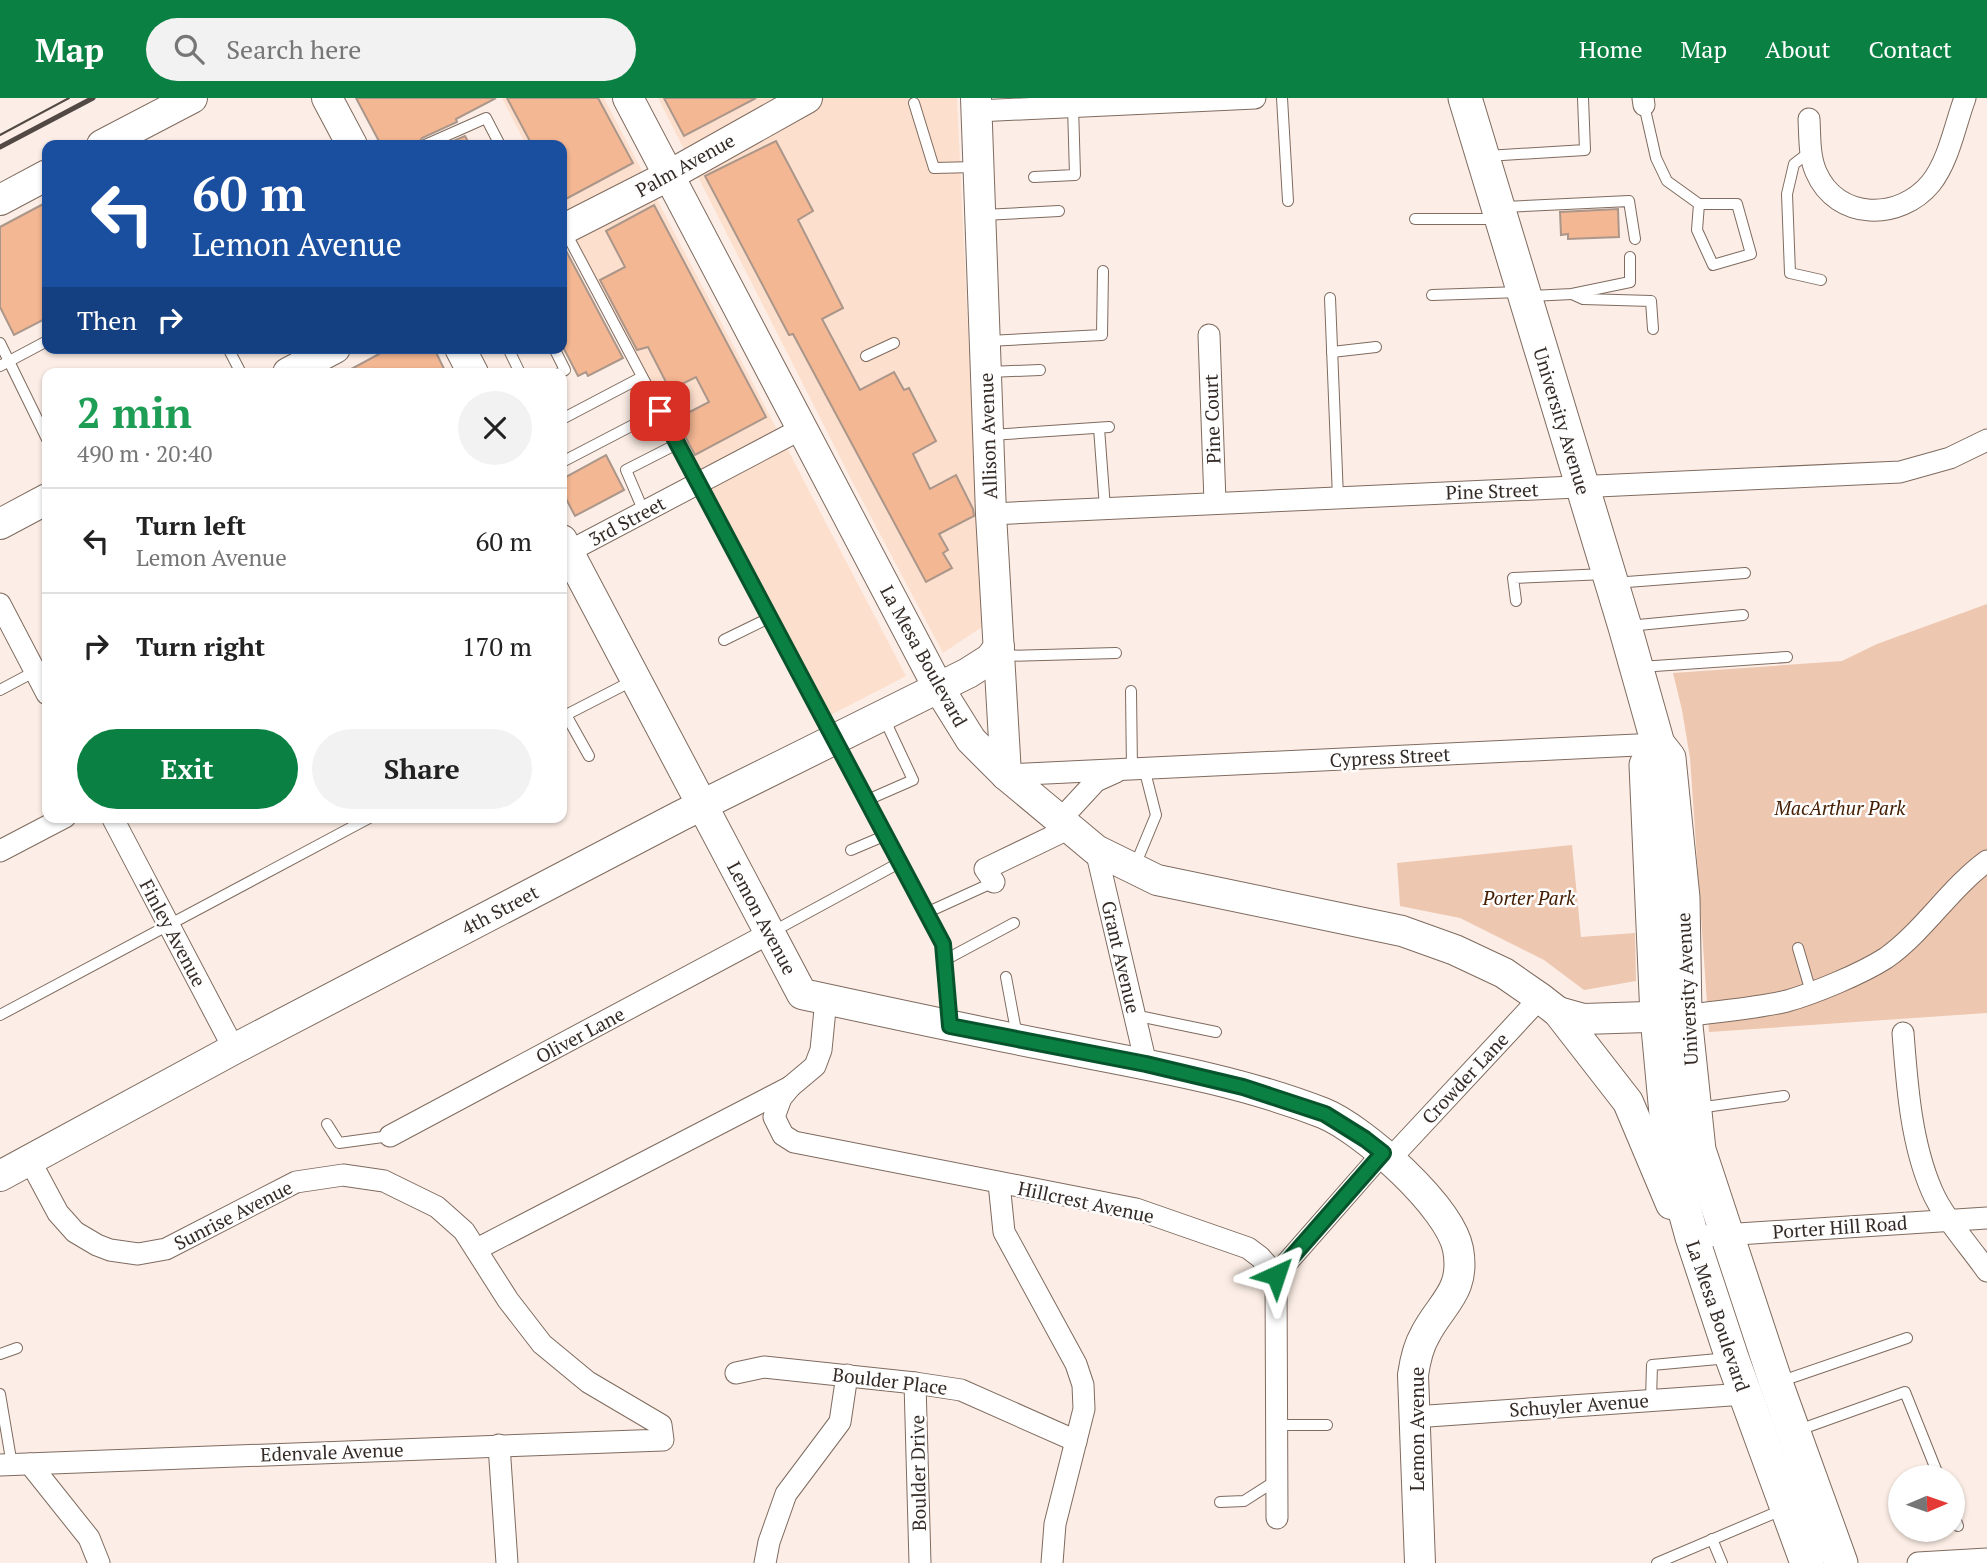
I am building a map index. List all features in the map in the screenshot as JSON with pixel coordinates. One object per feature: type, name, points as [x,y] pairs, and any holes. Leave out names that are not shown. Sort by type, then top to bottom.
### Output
[{"type":"main road","points":[[112,140],[192,98]]},
{"type":"main road","points":[[327,98],[349,140]]},
{"type":"main road","name":"La Mesa Boulevard","points":[[628,98],[938,687],[971,740],[1006,775],[1096,850],[1157,880],[1402,931],[1455,950],[1504,973],[1549,1005],[1583,1019],[1671,1016]]},
{"type":"main road","name":"Palm Avenue","points":[[567,227],[668,176],[773,110],[807,98]]},
{"type":"main road","name":"University Avenue","points":[[1465,98],[1658,744],[1646,765],[1671,1016],[1670,1157],[1692,1237]]},
{"type":"main road","name":"Allison Avenue","points":[[977,104],[991,514],[1006,775]]},
{"type":"main road","points":[[0,200],[42,178]]},
{"type":"main road","points":[[297,368],[324,354]]},
{"type":"main road","points":[[0,524],[42,502]]},
{"type":"main road","name":"Lemon Avenue","points":[[567,554],[636,679],[802,994],[1146,1064],[1243,1087],[1325,1114],[1387,1156],[1445,1219],[1455,1239],[1459,1261],[1456,1285],[1452,1296],[1425,1334],[1413,1375],[1420,1563]]},
{"type":"main road","name":"4th Street","points":[[0,1176],[234,1049],[702,804],[968,673],[999,651]]},
{"type":"main road","name":"La Mesa Boulevard","points":[[1549,1005],[1628,1102],[1675,1214],[1692,1237],[1732,1358],[1807,1563]]},
{"type":"main road","name":"University Avenue","points":[[1671,1016],[1695,1109],[1699,1150],[1727,1234]]},
{"type":"main road","name":"La Mesa Boulevard","points":[[1727,1234],[1776,1383],[1841,1563]]},
{"type":"street","points":[[977,104],[1073,106],[1255,98]]},
{"type":"street","points":[[1809,119],[1811,151],[1817,174],[1823,184],[1840,201],[1875,212],[1900,207],[1924,191],[1937,175],[1965,98]]},
{"type":"street","name":"Pine Court","points":[[1209,335],[1215,502]]},
{"type":"street","name":"3rd Street","points":[[567,548],[644,512],[803,428]]},
{"type":"street","name":"Pine Street","points":[[991,514],[1900,472],[1950,458],[1987,440]]},
{"type":"street","points":[[0,604],[41,668]]},
{"type":"street","name":"Cypress Street","points":[[1006,775],[1658,744]]},
{"type":"street","name":"Cypress Street","points":[[1065,824],[1096,781],[1133,769]]},
{"type":"street","points":[[0,851],[54,823]]},
{"type":"street","name":"Finley Avenue","points":[[115,823],[234,1049]]},
{"type":"street","points":[[994,882],[985,869],[1065,824]]},
{"type":"street","name":"Grant Avenue","points":[[1096,850],[1146,1064]]},
{"type":"street","points":[[1671,1016],[1787,1000],[1847,978],[1885,958],[1913,934],[1965,878],[1987,861]]},
{"type":"street","name":"Oliver Lane","points":[[390,1136],[770,933]]},
{"type":"street","name":"Hillcrest Avenue","points":[[477,1249],[790,1087],[815,1066],[825,1023],[826,999]]},
{"type":"street","name":"Crowder Lane","points":[[1276,1275],[1387,1156],[1549,1005]]},
{"type":"street","points":[[1903,1033],[1907,1095],[1932,1192],[1987,1271]]},
{"type":"street","name":"Hillcrest Avenue","points":[[790,1087],[778,1104],[774,1117],[778,1130],[788,1139],[1136,1209],[1248,1248],[1276,1275]]},
{"type":"street","name":"Sunrise Avenue","points":[[29,1159],[66,1223],[86,1239],[117,1251],[138,1254],[166,1249],[296,1182],[343,1175],[384,1181],[437,1207],[464,1231],[508,1300],[542,1344],[588,1382],[661,1425],[663,1440]]},
{"type":"street","points":[[999,1183],[1004,1232],[1080,1374],[1085,1396],[1055,1524],[1052,1563]]},
{"type":"street","name":"Porter Hill Road","points":[[1692,1237],[1987,1218]]},
{"type":"street","points":[[1276,1275],[1277,1518]]},
{"type":"street","name":"Boulder Place","points":[[736,1373],[764,1367],[961,1390],[1076,1441]]},
{"type":"street","points":[[765,1563],[769,1542],[786,1494],[840,1422],[847,1375]]},
{"type":"street","name":"Boulder Drive","points":[[915,1383],[920,1563]]},
{"type":"street","name":"Schuyler Avenue","points":[[1414,1417],[1745,1394]]},
{"type":"street","name":"Edenvale Avenue","points":[[14,1465],[663,1440]]},
{"type":"street","points":[[499,1445],[507,1563]]},
{"type":"street","points":[[14,1465],[89,1538],[99,1563]]},
{"type":"street","points":[[1931,1563],[1987,1559]]},
{"type":"lane","points":[[1282,98],[1288,201]]},
{"type":"lane","points":[[1482,156],[1586,150],[1583,98]]},
{"type":"lane","points":[[1644,101],[1656,159],[1667,181],[1699,204],[1737,204],[1751,254],[1713,265],[1697,230],[1699,204]]},
{"type":"lane","points":[[914,103],[934,169],[979,166]]},
{"type":"lane","points":[[1034,177],[1075,175],[1073,106]]},
{"type":"lane","points":[[436,140],[486,118],[497,140]]},
{"type":"lane","points":[[1811,151],[1794,164],[1787,194],[1790,273],[1821,280]]},
{"type":"lane","points":[[1415,219],[1629,201],[1635,239]]},
{"type":"lane","points":[[981,216],[1059,211]]},
{"type":"lane","points":[[567,236],[943,944],[950,1026]]},
{"type":"lane","points":[[1432,295],[1572,294],[1630,282],[1630,257]]},
{"type":"lane","points":[[985,341],[1102,335],[1103,271]]},
{"type":"lane","points":[[1572,294],[1583,299],[1651,301],[1653,329]]},
{"type":"lane","points":[[1330,298],[1338,498]]},
{"type":"lane","points":[[0,343],[5,364],[42,430]]},
{"type":"lane","points":[[866,356],[894,343]]},
{"type":"lane","points":[[5,364],[42,344]]},
{"type":"lane","points":[[1332,352],[1376,347]]},
{"type":"lane","points":[[986,373],[1040,370]]},
{"type":"lane","points":[[567,416],[642,377]]},
{"type":"lane","points":[[567,459],[660,411]]},
{"type":"lane","points":[[988,435],[1104,427],[1105,508]]},
{"type":"lane","points":[[644,512],[626,470],[677,444]]},
{"type":"lane","points":[[1516,601],[1513,578],[1610,579],[1745,573]]},
{"type":"lane","points":[[1625,627],[1743,615]]},
{"type":"lane","points":[[724,640],[769,618]]},
{"type":"lane","points":[[999,651],[1116,653]]},
{"type":"lane","points":[[1637,668],[1787,657]]},
{"type":"lane","points":[[0,690],[41,668]]},
{"type":"lane","points":[[567,714],[636,679]]},
{"type":"lane","points":[[1131,691],[1133,769],[1156,815],[1133,868]]},
{"type":"lane","points":[[865,801],[913,780],[883,716]]},
{"type":"lane","points":[[567,721],[589,755]]},
{"type":"lane","points":[[0,1015],[360,823]]},
{"type":"lane","points":[[851,850],[884,836]]},
{"type":"lane","points":[[770,933],[899,863]]},
{"type":"lane","points":[[926,912],[994,882]]},
{"type":"lane","points":[[944,960],[1014,923]]},
{"type":"lane","points":[[1798,948],[1811,992]]},
{"type":"lane","points":[[1006,977],[1017,1039]]},
{"type":"lane","points":[[1134,1015],[1216,1032]]},
{"type":"lane","points":[[1695,1109],[1784,1096]]},
{"type":"lane","points":[[327,1124],[339,1143],[390,1136]]},
{"type":"lane","points":[[1776,1383],[1906,1338]]},
{"type":"lane","points":[[0,1354],[17,1348]]},
{"type":"lane","points":[[1651,1400],[1652,1366],[1732,1358]]},
{"type":"lane","points":[[1794,1432],[1905,1392],[1933,1465]]},
{"type":"lane","points":[[0,1394],[14,1465]]},
{"type":"lane","points":[[1277,1424],[1327,1425]]},
{"type":"lane","points":[[1220,1502],[1244,1501],[1277,1480]]},
{"type":"lane","points":[[1657,1563],[1786,1507]]},
{"type":"lane","points":[[1712,1539],[1722,1563]]},
{"type":"shaded area","points":[[502,98],[604,98],[906,676],[825,718],[567,223],[567,140],[523,140]]},
{"type":"shaded area","points":[[658,98],[957,98],[982,627],[943,653],[854,485]]},
{"type":"green space","name":"MacArthur Park","points":[[1987,604],[1987,1013],[1709,1032],[1690,758],[1673,673],[1842,661],[1877,644]]},
{"type":"green space","name":"Porter Park","points":[[1572,845],[1581,937],[1635,933],[1636,981],[1584,990],[1544,960],[1460,918],[1400,906],[1397,863]]},
{"type":"building","points":[[356,98],[496,98],[421,140],[378,140]]},
{"type":"building","points":[[507,98],[598,98],[633,163],[567,198],[567,140],[529,140]]},
{"type":"building","points":[[664,98],[756,98],[684,136]]},
{"type":"building","points":[[776,141],[813,211],[798,220],[843,308],[822,319],[860,390],[894,372],[904,390],[909,388],[936,441],[913,454],[930,489],[956,475],[973,509],[974,516],[939,534],[948,550],[943,553],[952,568],[926,582],[793,334],[789,335],[705,176]]},
{"type":"building","points":[[42,205],[42,321],[14,335],[0,307],[0,227]]},
{"type":"building","points":[[654,205],[766,417],[695,455],[676,419],[709,402],[696,377],[670,390],[648,347],[637,350],[600,280],[625,267],[606,231]]},
{"type":"building","points":[[1618,209],[1619,237],[1568,239],[1568,234],[1561,235],[1560,212]]},
{"type":"building","points":[[567,253],[623,358],[588,376],[586,372],[578,376],[567,354]]},
{"type":"building","points":[[379,354],[437,354],[444,368],[353,368]]},
{"type":"building","points":[[606,455],[624,490],[575,516],[567,501],[567,476]]},
{"type":"tram line","points":[[0,135],[69,98]]},
{"type":"railway","points":[[0,147],[93,98]]},
{"type":"route","points":[[660,411],[943,944],[950,1026],[1146,1064],[1243,1087],[1325,1114],[1383,1153],[1276,1275]]}]
